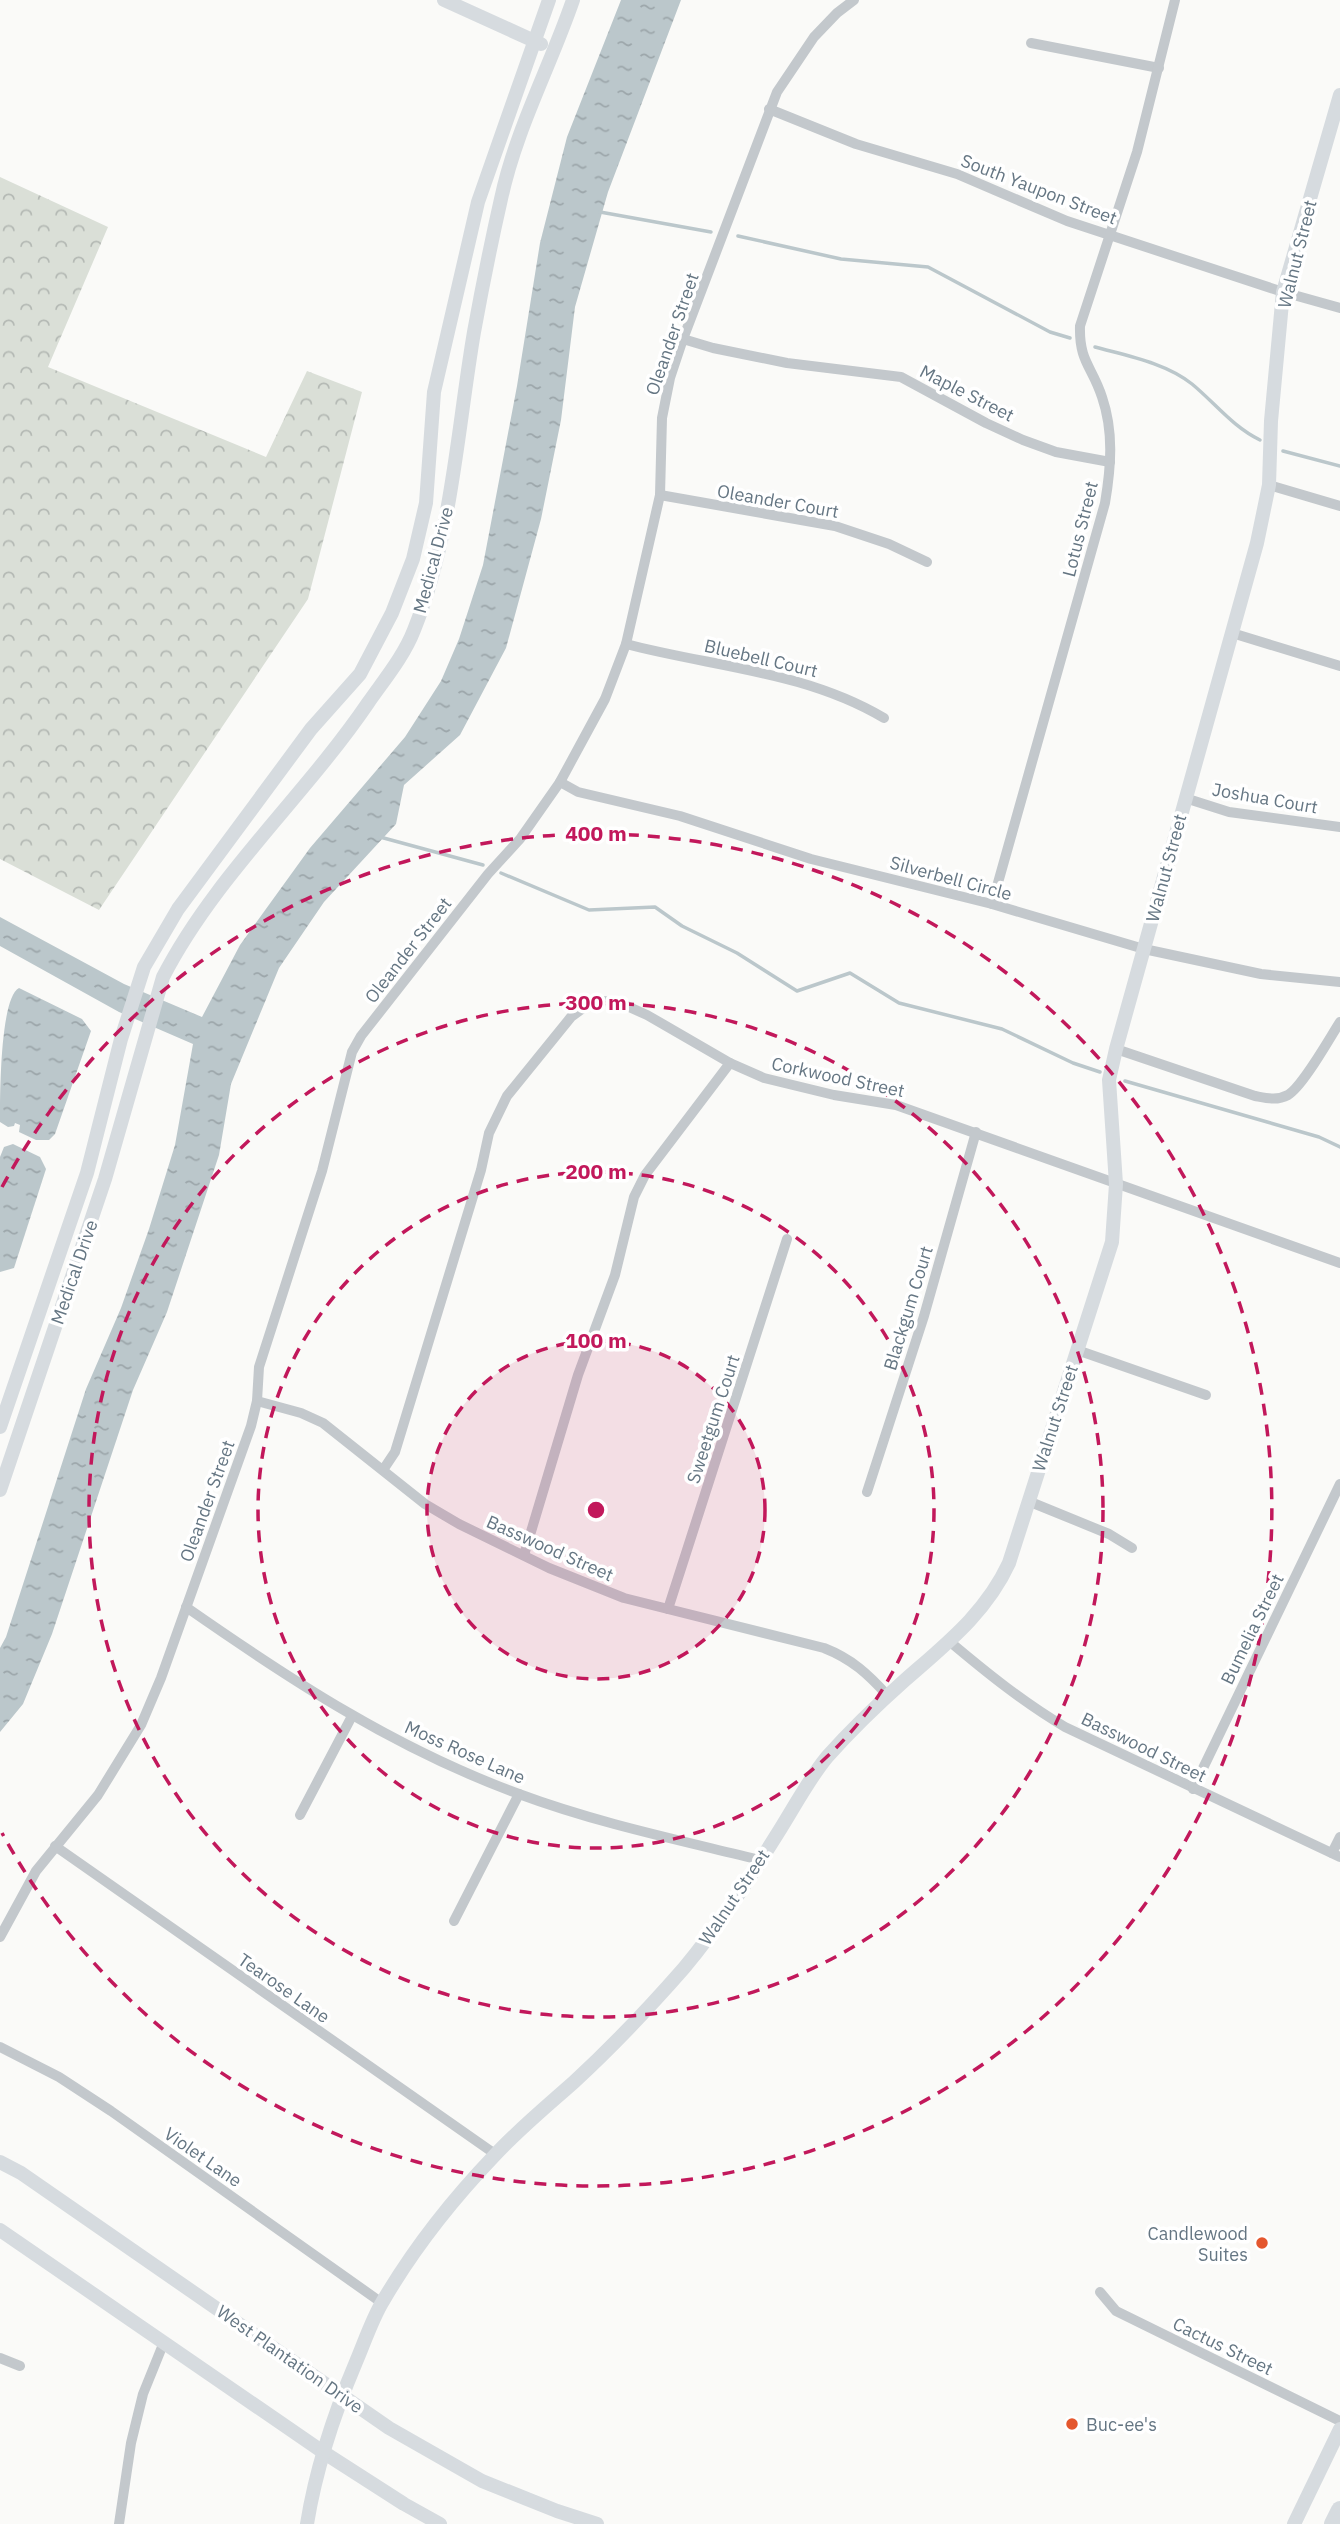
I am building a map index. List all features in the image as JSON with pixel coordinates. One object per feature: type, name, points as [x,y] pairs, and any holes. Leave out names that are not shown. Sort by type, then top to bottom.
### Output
[{"type":"highway","points":[[1334,2524],[1340,2510]]},
{"type":"street","points":[[444,0],[552,49]]},
{"type":"street","name":"Medical Drive","points":[[0,1427],[87,1173],[119,1044],[140,979],[178,909],[312,729],[360,674],[392,613],[413,559],[426,503],[434,393],[478,202],[550,0]]},
{"type":"street","name":"Medical Drive","points":[[0,1490],[105,1179],[160,986],[177,950],[227,880],[351,728],[414,632],[433,571],[454,480],[474,332],[502,195],[517,142],[573,0]]},
{"type":"street","name":"Oleander Street","points":[[0,1937],[36,1871],[97,1795],[141,1725],[161,1678],[251,1426],[257,1401],[259,1367],[322,1171],[352,1052],[361,1036],[488,874],[520,839],[560,782],[605,699],[626,644],[660,495],[662,418],[670,378],[683,339],[777,92],[814,37],[854,0]]},
{"type":"street","name":"Lotus Street","points":[[992,904],[1105,503],[1111,427],[1101,394],[1081,354],[1080,326],[1137,152],[1175,0]]},
{"type":"street","points":[[1031,43],[1159,68]]},
{"type":"street","name":"Walnut Street","points":[[307,2524],[323,2452],[342,2395],[382,2303],[442,2214],[495,2154],[584,2073],[647,2010],[723,1917],[801,1792],[828,1756],[888,1696],[949,1642],[990,1599],[1009,1563],[1112,1242],[1116,1184],[1109,1080],[1257,543],[1269,485],[1270,421],[1283,292],[1336,129],[1340,95]]},
{"type":"street","name":"South Yaupon Street","points":[[769,109],[856,144],[957,174],[1067,221],[1340,308]]},
{"type":"street","name":"Maple Street","points":[[683,339],[787,363],[901,377],[977,419],[1023,440],[1056,452],[1110,462]]},
{"type":"street","points":[[1269,485],[1340,506]]},
{"type":"street","name":"Oleander Court","points":[[660,495],[835,526],[889,544],[928,562]]},
{"type":"street","points":[[1232,633],[1340,666]]},
{"type":"street","name":"Bluebell Court","points":[[626,644],[807,683],[884,718]]},
{"type":"street","name":"Silverbell Circle","points":[[560,782],[578,792],[680,816],[811,859],[992,904],[1144,949],[1261,974],[1340,982]]},
{"type":"street","name":"Joshua Court","points":[[1185,798],[1229,812],[1340,827]]},
{"type":"street","name":"Corkwood Street","points":[[383,1470],[395,1452],[481,1170],[489,1133],[508,1096],[571,1017],[586,1006],[602,1001],[618,1002],[647,1015],[730,1063],[764,1078],[806,1089],[896,1105],[1340,1263]]},
{"type":"street","points":[[1116,1049],[1255,1096],[1274,1099],[1289,1095],[1340,1022]]},
{"type":"street","points":[[119,1044],[141,1049]]},
{"type":"street","points":[[524,1555],[578,1376],[615,1275],[634,1197],[645,1175],[730,1063]]},
{"type":"street","name":"Blackgum Court","points":[[867,1492],[924,1316],[976,1132]]},
{"type":"street","name":"Sweetgum Court","points":[[668,1609],[787,1238]]},
{"type":"street","points":[[1077,1350],[1206,1395]]},
{"type":"street","name":"Basswood Street","points":[[257,1401],[301,1413],[323,1423],[436,1510],[458,1524],[549,1568],[613,1594],[824,1648],[863,1669],[888,1696]]},
{"type":"street","name":"Bumelia Street","points":[[1193,1789],[1340,1484]]},
{"type":"street","points":[[1028,1502],[1109,1534],[1132,1548]]},
{"type":"street","name":"Moss Rose Lane","points":[[186,1607],[305,1689],[417,1750],[519,1794],[662,1837],[760,1860]]},
{"type":"street","name":"Basswood Street","points":[[949,1642],[1030,1707],[1065,1727],[1336,1855]]},
{"type":"street","points":[[300,1815],[352,1716]]},
{"type":"street","points":[[454,1921],[519,1794]]},
{"type":"street","points":[[1336,1855],[1340,1838]]},
{"type":"street","name":"Tearose Lane","points":[[55,1846],[495,2154]]},
{"type":"street","name":"Violet Lane","points":[[0,2047],[59,2077],[111,2111],[382,2303]]},
{"type":"street","name":"West Plantation Drive","points":[[0,2162],[22,2173],[389,2428],[482,2480],[557,2511],[597,2524]]},
{"type":"street","points":[[0,2230],[323,2452],[440,2524]]},
{"type":"street","name":"Cactus Street","points":[[1100,2292],[1116,2311],[1340,2421]]},
{"type":"street","points":[[119,2524],[131,2444],[143,2394],[164,2342]]},
{"type":"street","points":[[0,2358],[20,2366]]},
{"type":"street","points":[[1294,2524],[1340,2429]]},
{"type":"green space","points":[[0,177],[108,227],[48,367],[266,457],[307,371],[362,392],[308,599],[99,910],[0,859]]},
{"type":"water","points":[[621,0],[681,0],[608,192],[575,307],[561,420],[541,519],[506,648],[460,735],[404,785],[396,824],[324,902],[279,968],[231,1084],[219,1155],[167,1312],[133,1390],[52,1634],[23,1704],[0,1732],[0,1648],[6,1637],[86,1389],[121,1308],[149,1229],[175,1145],[193,1044],[119,1012],[0,946],[0,917],[124,984],[202,1017],[240,945],[310,848],[405,737],[441,681],[459,639],[483,565],[517,386],[540,243],[567,137]]},
{"type":"water","points":[[19,988],[82,1019],[91,1031],[55,1134],[49,1140],[36,1140],[19,1132],[20,1125],[15,1123],[14,1126],[8,1127],[0,1122],[5,1028],[8,1009]]},
{"type":"water","points":[[13,1144],[40,1157],[46,1169],[14,1268],[0,1272],[0,1157],[4,1147]]},
{"type":"waterway","points":[[600,212],[711,232]]},
{"type":"waterway","points":[[738,236],[841,259],[928,267],[1050,332],[1070,338]]},
{"type":"waterway","points":[[1095,347],[1146,361],[1182,377],[1233,422],[1260,440]]},
{"type":"waterway","points":[[1283,451],[1340,466]]},
{"type":"waterway","points":[[380,837],[483,865]]},
{"type":"waterway","points":[[501,873],[589,910],[655,907],[682,926],[737,953],[797,991],[850,973],[899,1003],[1002,1029],[1073,1063],[1100,1072]]},
{"type":"waterway","points":[[1125,1081],[1319,1137],[1340,1147]]},
{"type":"place","name":"Candlewood Suites","points":[[1262,2243]]},
{"type":"place","name":"Buc-ee's","points":[[1072,2424]]}]
